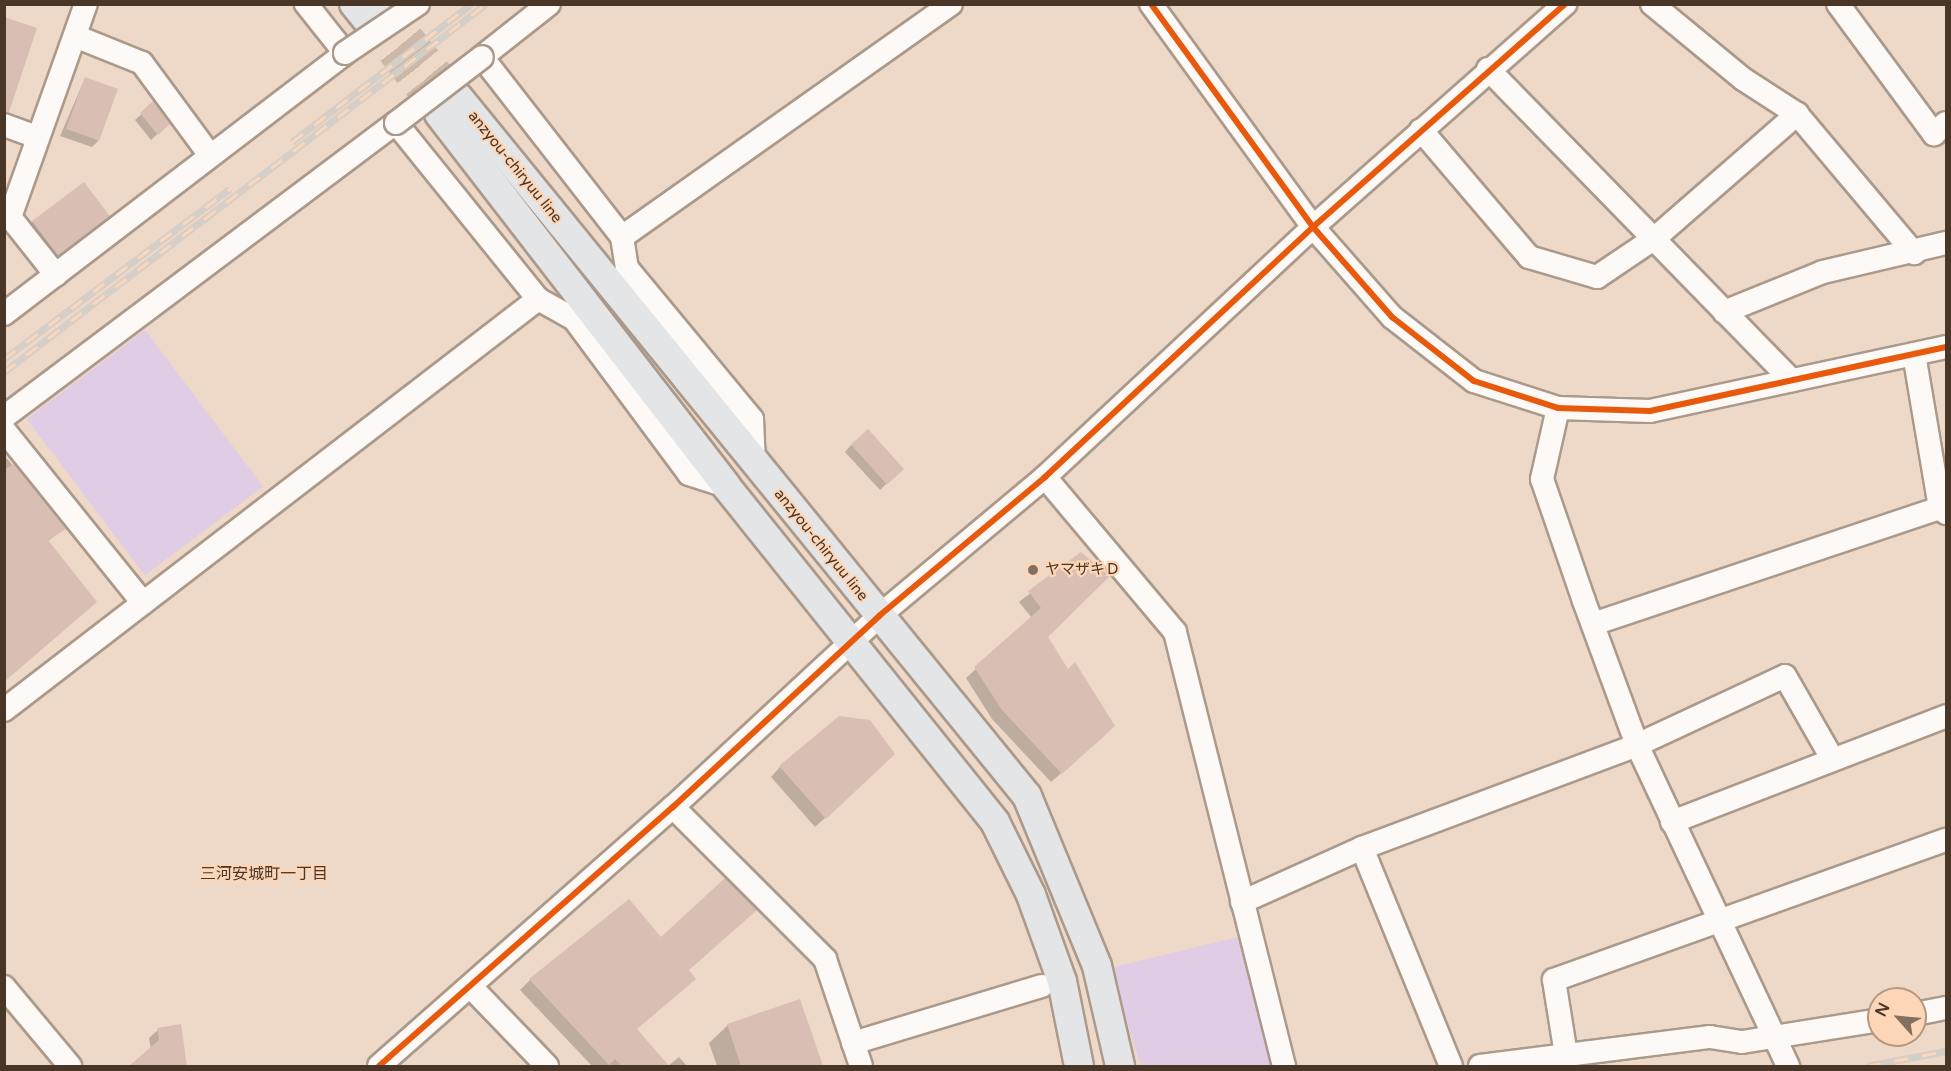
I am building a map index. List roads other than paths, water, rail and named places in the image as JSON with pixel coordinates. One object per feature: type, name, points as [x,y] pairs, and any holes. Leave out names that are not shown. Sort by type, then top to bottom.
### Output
[{"type":"main road","name":"anzyou-chiryuu line","points":[[1079,1066],[1062,981],[1031,895],[995,822],[853,641],[726,486],[449,106],[754,463],[1026,796],[1097,966],[1120,1066]]},
{"type":"street","points":[[56,275],[10,217],[36,137],[86,4]]},
{"type":"street","points":[[306,4],[345,54]]},
{"type":"street","points":[[4,314],[209,154],[345,54],[418,4]]},
{"type":"street","points":[[4,417],[396,123],[549,4]]},
{"type":"street","points":[[622,237],[951,4]]},
{"type":"street","points":[[1151,4],[1313,227],[1392,317],[1474,381],[1558,408],[1650,411],[1947,347]]},
{"type":"street","points":[[379,1066],[673,807],[879,616],[1046,477],[1313,227],[1488,69],[1565,4]]},
{"type":"street","points":[[1652,4],[1743,79],[1797,114],[1914,253]]},
{"type":"street","points":[[1840,5],[1934,134],[1947,123]]},
{"type":"street","points":[[75,36],[142,63],[209,154]]},
{"type":"street","points":[[482,57],[622,237],[627,268],[752,419],[754,463]]},
{"type":"street","points":[[1488,69],[1792,380]]},
{"type":"street","points":[[1421,130],[1529,257],[1597,277],[1655,238],[1797,114]]},
{"type":"street","points":[[396,123],[538,299],[574,319],[689,474],[726,486]]},
{"type":"street","points":[[4,125],[36,137]]},
{"type":"street","points":[[1724,312],[1823,272],[1914,253],[1947,243]]},
{"type":"street","points":[[4,710],[538,299]]},
{"type":"street","points":[[1593,624],[1943,511],[1914,354]]},
{"type":"street","points":[[1558,408],[1542,478],[1593,624],[1637,745],[1672,822],[1777,1035],[1788,1066]]},
{"type":"street","points":[[4,430],[143,603]]},
{"type":"street","points":[[1046,477],[1174,632],[1284,1066]]},
{"type":"street","points":[[1242,902],[1362,848],[1637,745],[1785,676],[1832,758]]},
{"type":"street","points":[[1672,822],[1832,758],[1947,716]]},
{"type":"street","points":[[673,807],[825,959],[861,1066]]},
{"type":"street","points":[[1566,1055],[1554,980],[1723,922],[1947,840]]},
{"type":"street","points":[[1362,848],[1452,1066]]},
{"type":"street","points":[[470,986],[548,1066]]},
{"type":"street","points":[[854,1043],[1042,986]]},
{"type":"street","points":[[4,987],[70,1066]]},
{"type":"street","points":[[1927,1012],[1947,1008]]},
{"type":"street","points":[[1480,1066],[1710,1037],[1742,1042],[1867,1022]]},
{"type":"tunnel","points":[[383,5],[459,98]]},
{"type":"tunnel","points":[[366,19],[439,114]]},
{"type":"railway","points":[[292,142],[471,4]]},
{"type":"railway","points":[[4,372],[486,4]]},
{"type":"railway","points":[[4,359],[230,189]]},
{"type":"railway","points":[[1867,1066],[1946,1051]]},
{"type":"place","name":"ヤマザキＤ","points":[[1033,570]]},
{"type":"district","name":"三河安城町一丁目","points":[[264,874]]}]
